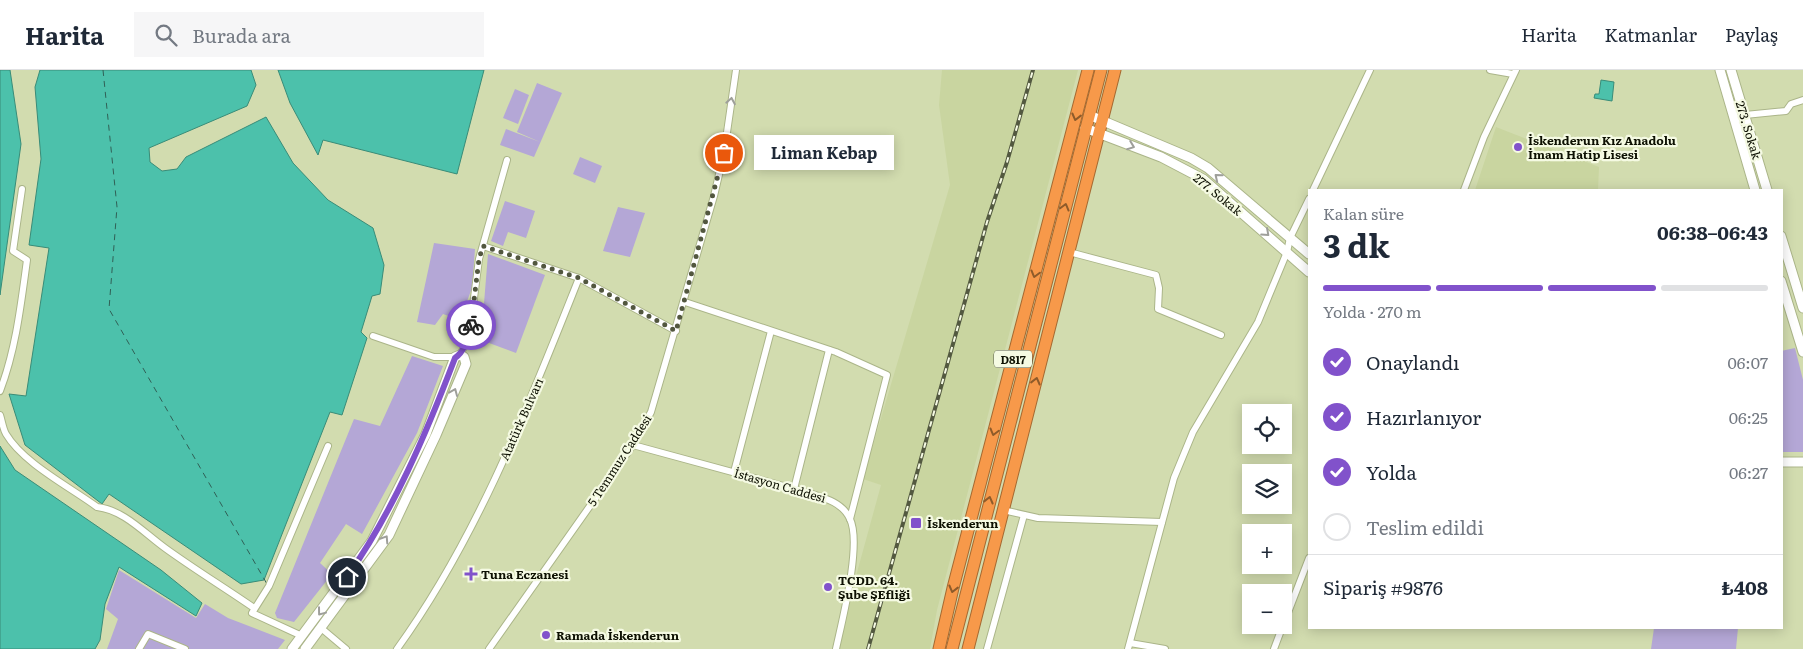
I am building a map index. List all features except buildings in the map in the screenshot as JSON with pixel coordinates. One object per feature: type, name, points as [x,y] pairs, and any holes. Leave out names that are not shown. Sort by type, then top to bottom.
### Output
[{"type":"highway","name":"D817","points":[[939,649],[953,588],[1088,70]]},
{"type":"highway","name":"D817","points":[[952,649],[1101,70]]},
{"type":"highway","points":[[968,649],[1115,70]]},
{"type":"street","name":"5 Temmuz Caddesi","points":[[489,649],[632,445],[651,412],[685,302],[714,196],[724,153],[736,70]]},
{"type":"street","points":[[1313,189],[1370,70]]},
{"type":"street","points":[[1464,189],[1484,137],[1514,72],[1490,70]]},
{"type":"street","name":"273. Sokak","points":[[1720,70],[1755,189]]},
{"type":"street","name":"273. Sokak","points":[[1731,70],[1768,189]]},
{"type":"street","points":[[1745,115],[1786,111],[1792,104],[1803,100]]},
{"type":"street","name":"277. Sokak","points":[[1089,115],[1191,158],[1208,168],[1308,253]]},
{"type":"street","name":"277. Sokak","points":[[1085,128],[1161,157],[1204,179],[1308,271]]},
{"type":"street","points":[[292,649],[372,541],[426,434],[457,356],[469,337],[479,259],[506,160]]},
{"type":"street","points":[[0,391],[6,375],[20,316],[27,260],[13,251],[22,189]]},
{"type":"street","points":[[1165,649],[1129,646],[1174,478],[1193,432],[1258,322],[1287,252],[1290,238],[1308,201]]},
{"type":"street","points":[[1783,243],[1803,308]]},
{"type":"street","points":[[483,246],[579,278],[676,331]]},
{"type":"street","points":[[1069,252],[1156,275],[1160,288],[1158,309],[1221,335]]},
{"type":"street","name":"Atatürk Bulvarı","points":[[397,649],[419,619],[456,556],[522,421],[579,278]]},
{"type":"street","points":[[1783,287],[1803,352]]},
{"type":"street","points":[[685,302],[829,350],[887,375],[850,518],[853,531],[851,574],[836,649]]},
{"type":"street","points":[[734,472],[772,331]]},
{"type":"street","points":[[305,649],[389,535],[436,435],[466,364],[464,357],[434,357],[373,336]]},
{"type":"street","points":[[794,489],[829,350]]},
{"type":"street","points":[[0,415],[5,433],[15,446],[30,459],[97,507],[107,508],[132,521],[165,548],[254,608]]},
{"type":"street","name":"İstasyon Caddesi","points":[[632,445],[832,500],[850,518]]},
{"type":"street","points":[[302,636],[252,613],[268,586],[328,446]]},
{"type":"street","points":[[1783,462],[1803,462]]},
{"type":"street","points":[[1003,510],[1038,518],[1162,522]]},
{"type":"street","points":[[987,649],[1024,515]]},
{"type":"street","points":[[1292,601],[1308,561]]},
{"type":"street","points":[[321,628],[346,649]]},
{"type":"street","points":[[138,649],[148,634],[185,649]]},
{"type":"street","points":[[1274,649],[1279,634]]},
{"type":"shaded area","points":[[942,70],[1078,70],[937,610],[930,649],[836,649],[881,485],[863,479],[950,185],[939,105]]},
{"type":"shaded area","points":[[537,83],[562,93],[534,157],[500,145],[506,129],[540,142],[517,132]]},
{"type":"shaded area","points":[[515,89],[529,95],[518,124],[503,118]]},
{"type":"shaded area","name":"İskenderun Kız Anadolu İmam Hatip Lisesi","points":[[1496,127],[1599,167],[1598,189],[1475,189]]},
{"type":"shaded area","points":[[580,157],[602,166],[595,183],[573,174]]},
{"type":"shaded area","points":[[505,201],[535,211],[526,238],[508,232],[503,246],[491,241]]},
{"type":"shaded area","points":[[618,207],[645,213],[630,257],[603,251]]},
{"type":"shaded area","points":[[434,243],[475,249],[472,288],[460,320],[443,314],[435,325],[417,322]]},
{"type":"shaded area","points":[[488,254],[545,275],[516,353],[481,340]]},
{"type":"shaded area","points":[[1795,348],[1803,380],[1803,452],[1783,452],[1783,351]]},
{"type":"shaded area","points":[[412,356],[443,366],[417,433],[362,534],[346,524],[320,563],[332,574],[294,622],[277,618],[275,613],[354,419],[380,426]]},
{"type":"shaded area","points":[[119,570],[196,618],[205,604],[228,618],[285,640],[278,649],[107,649],[118,619],[106,609]]},
{"type":"shaded area","points":[[1654,629],[1738,629],[1736,649],[1651,649]]},
{"type":"water","points":[[0,70],[10,70],[21,144],[0,295]]},
{"type":"water","points":[[40,70],[251,70],[256,85],[247,106],[149,148],[150,162],[162,171],[177,169],[186,157],[266,117],[293,163],[328,200],[373,228],[384,265],[380,294],[372,296],[361,332],[367,338],[342,415],[330,412],[264,580],[241,584],[109,494],[102,504],[25,445],[9,394],[26,396],[49,248],[29,245],[41,159],[35,87]]},
{"type":"water","points":[[278,70],[484,70],[457,174],[323,140],[318,155],[290,103]]},
{"type":"water","points":[[1601,80],[1614,82],[1612,101],[1594,98],[1595,94],[1599,94]]},
{"type":"water","points":[[0,446],[15,470],[161,570],[202,603],[196,616],[119,567],[105,604],[100,640],[95,649],[0,649]]},
{"type":"ferry route","points":[[103,70],[117,207],[109,309],[267,584]]},
{"type":"railway","points":[[868,649],[987,222],[1007,162],[1033,70]]},
{"type":"way so far","points":[[471,325],[479,259],[483,246],[579,278],[676,331],[714,196],[724,153]]},
{"type":"place","name":"İskenderun Kız Anadolu İmam Hatip Lisesi","points":[[1518,147]]},
{"type":"place","name":"Liman Kebap","points":[[724,153]]},
{"type":"place","name":"İskenderun","points":[[916,523]]},
{"type":"place","name":"Tuna Eczanesi","points":[[471,574]]},
{"type":"place","name":"TCDD. 64. Şube ŞEfliği","points":[[828,587]]},
{"type":"place","name":"Ramada İskenderun","points":[[546,635]]},
{"type":"route","points":[[347,577],[372,541],[426,434],[455,358],[460,355],[469,337],[471,325]]}]
